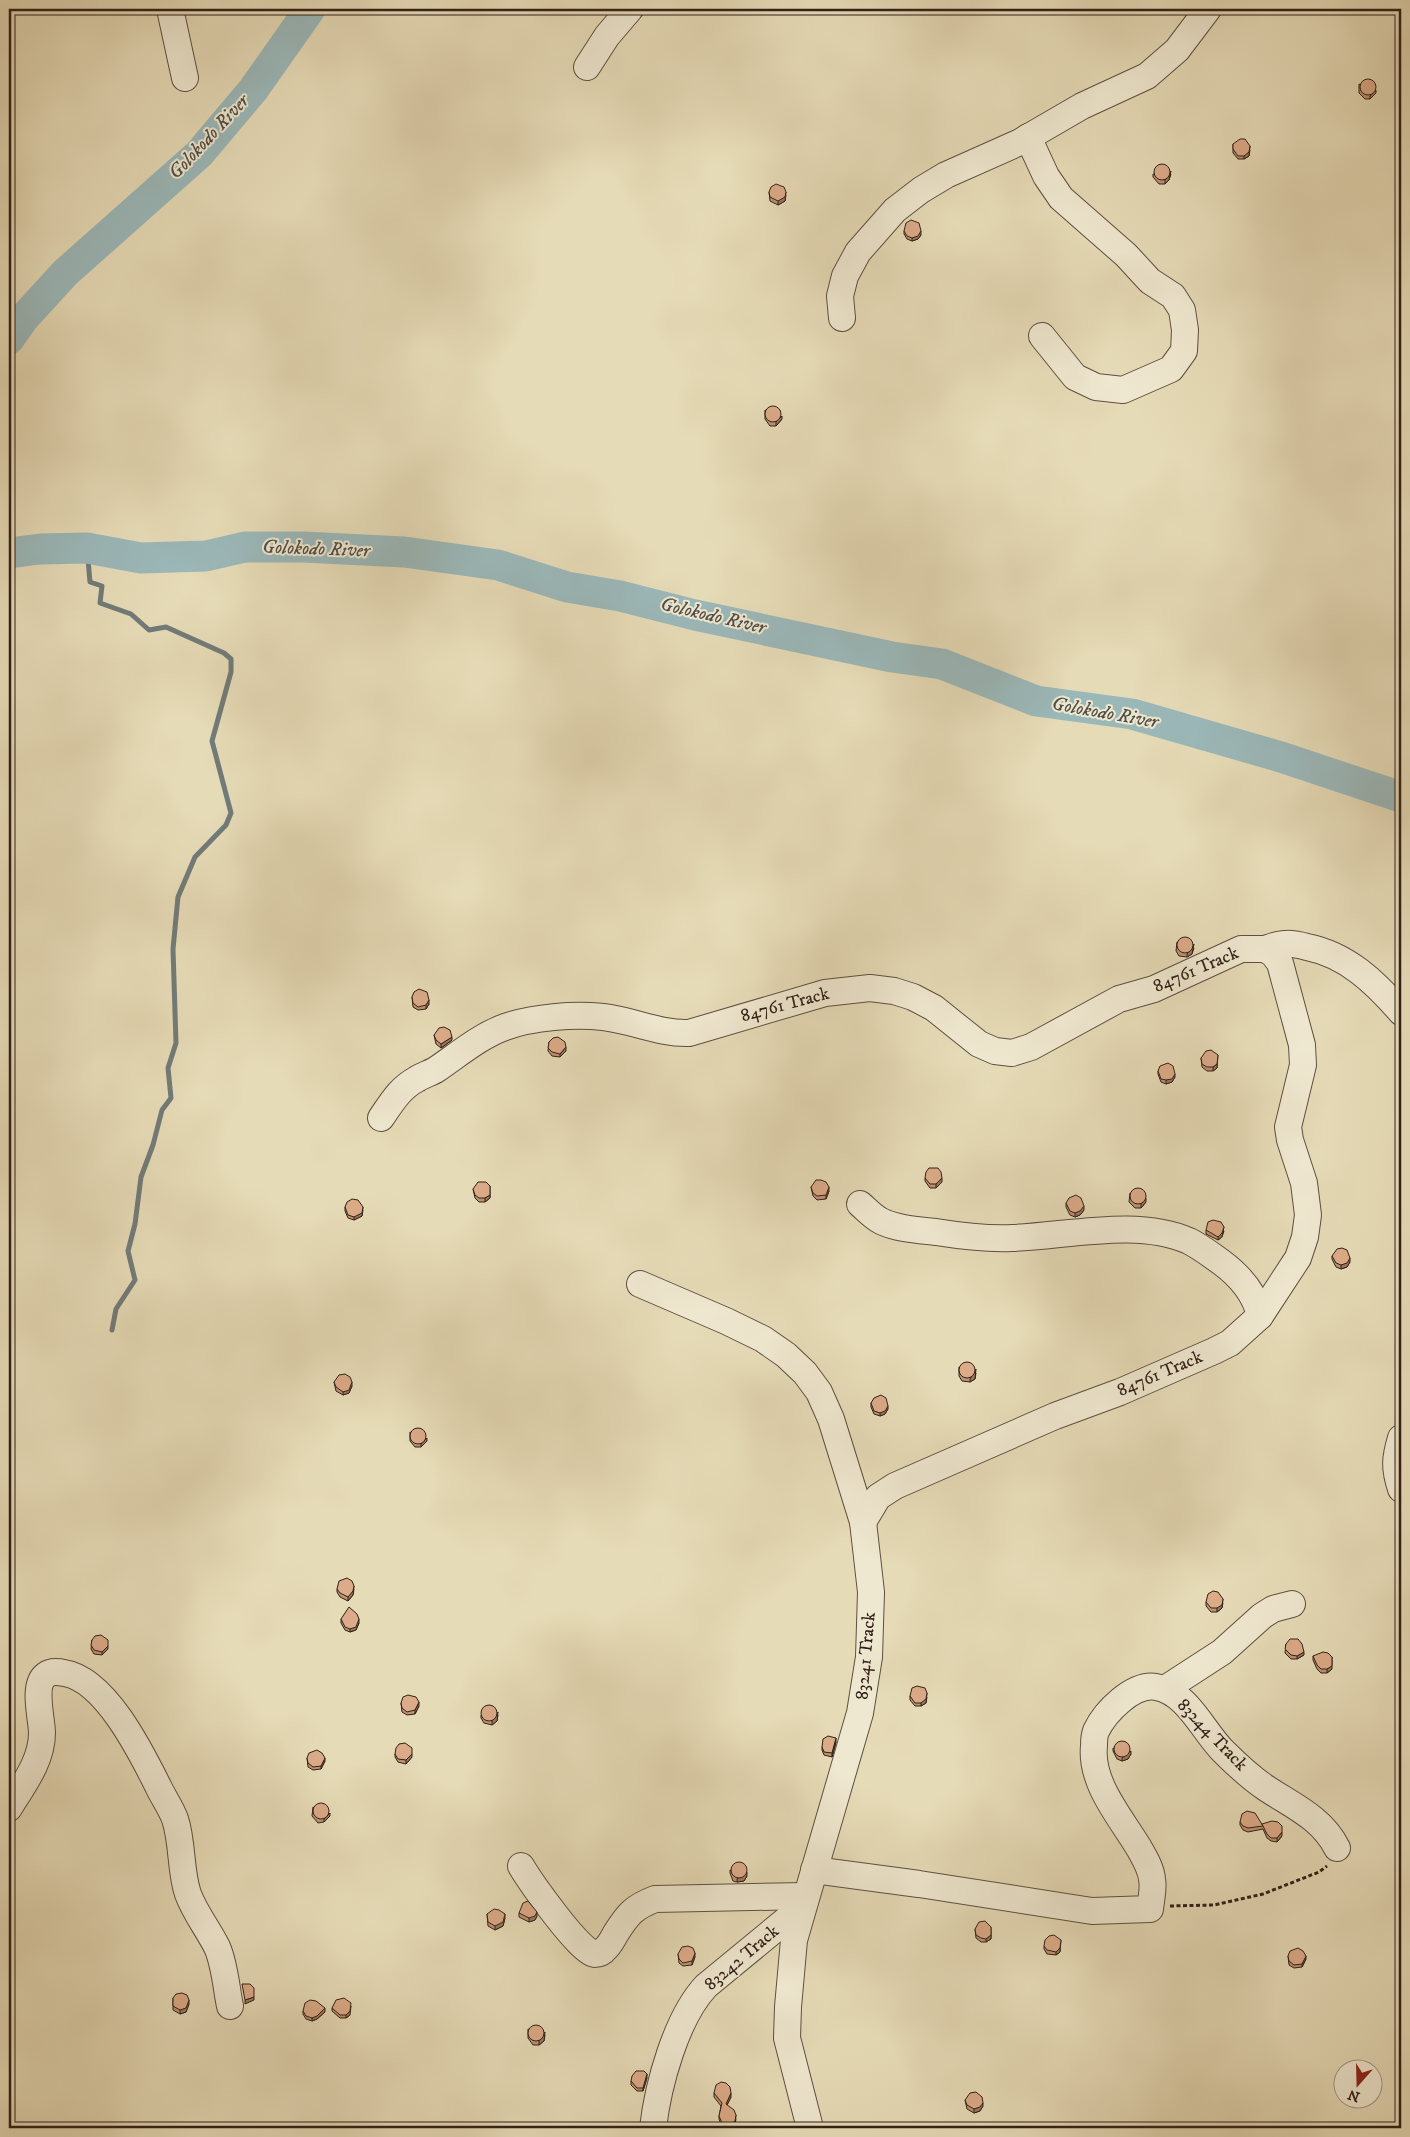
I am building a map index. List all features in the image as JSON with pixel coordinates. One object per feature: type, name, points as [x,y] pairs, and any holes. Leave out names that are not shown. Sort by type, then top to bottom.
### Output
[{"type":"street","points":[[170,9],[185,78]]},
{"type":"street","points":[[587,66],[607,36],[630,9]]},
{"type":"street","points":[[842,318],[840,296],[845,276],[858,252],[876,229],[895,210],[921,190],[946,175],[1028,137],[1082,106],[1147,76],[1177,50],[1208,9]]},
{"type":"street","points":[[1028,137],[1046,176],[1061,198],[1126,256],[1150,281],[1173,296],[1182,310],[1185,330],[1184,351],[1171,369],[1123,390],[1096,387],[1075,377],[1042,336]]},
{"type":"street","points":[[1265,949],[1285,943],[1318,949],[1342,959],[1360,970],[1383,991],[1401,1012]]},
{"type":"street","name":"84761 Track","points":[[381,1118],[398,1093],[407,1085],[432,1072],[483,1038],[505,1027],[532,1021],[571,1016],[604,1017],[673,1033],[689,1033],[825,993],[870,988],[894,991],[913,997],[934,1008],[979,1044],[995,1051],[1012,1053],[1031,1047],[1119,999],[1154,989],[1242,949],[1265,949],[1273,954],[1280,963],[1302,1045],[1304,1065],[1290,1113],[1288,1127],[1290,1140],[1304,1183],[1308,1215],[1305,1237],[1298,1258],[1260,1316],[1230,1343],[1214,1351],[1129,1388],[1055,1416],[895,1486],[878,1497],[863,1522]]},
{"type":"street","points":[[860,1204],[879,1220],[891,1225],[959,1235],[1010,1238],[1116,1229],[1149,1231],[1177,1237],[1207,1251],[1230,1268],[1251,1291],[1257,1302],[1260,1316]]},
{"type":"street","name":"83241 Track","points":[[640,1284],[726,1321],[762,1339],[786,1355],[805,1373],[819,1392],[831,1420],[863,1522],[871,1592],[869,1657],[860,1713],[794,1940],[788,2007],[787,2038],[810,2128]]},
{"type":"street","points":[[1401,1438],[1396,1455],[1396,1473],[1401,1489]]},
{"type":"street","points":[[1165,1690],[1222,1652],[1262,1616],[1273,1609],[1292,1604]]},
{"type":"street","points":[[9,1808],[26,1780],[41,1749],[42,1731],[38,1705],[40,1682],[46,1675],[51,1673],[72,1674],[102,1696],[133,1738],[175,1819],[187,1892],[217,1948],[224,1970],[230,2006]]},
{"type":"street","name":"83244 Track","points":[[1150,1909],[1152,1878],[1145,1859],[1098,1778],[1093,1757],[1095,1732],[1111,1709],[1127,1694],[1143,1688],[1155,1687],[1165,1690],[1184,1703],[1222,1750],[1265,1787],[1318,1822],[1330,1835],[1337,1848]]},
{"type":"street","points":[[520,1866],[535,1889],[569,1931],[589,1951],[595,1954],[601,1953],[607,1948],[626,1916],[638,1906],[655,1899],[804,1901]]},
{"type":"street","points":[[814,1870],[919,1884],[1092,1912],[1150,1909]]},
{"type":"street","name":"83242 Track","points":[[653,2128],[659,2090],[676,2038],[697,1996],[706,1986],[804,1901]]},
{"type":"path","points":[[1150,1909],[1178,1905],[1214,1905],[1263,1894],[1319,1872],[1331,1863],[1337,1848]]},
{"type":"building","points":[[1365,79],[1371,79],[1376,84],[1374,93],[1365,95],[1360,90],[1360,84]]},
{"type":"building","points":[[1240,139],[1245,139],[1250,146],[1249,152],[1244,156],[1238,156],[1233,149],[1233,144]]},
{"type":"building","points":[[1159,164],[1165,164],[1170,169],[1168,178],[1159,180],[1154,175],[1154,169]]},
{"type":"building","points":[[776,184],[784,187],[786,192],[785,197],[778,201],[770,197],[769,192],[771,187]]},
{"type":"building","points":[[911,220],[919,223],[921,231],[918,236],[912,238],[907,236],[904,231],[906,223]]},
{"type":"building","points":[[770,406],[776,406],[781,411],[779,420],[770,422],[765,417],[765,411]]},
{"type":"building","points":[[1182,937],[1188,937],[1193,942],[1191,951],[1182,953],[1177,948],[1177,942]]},
{"type":"building","points":[[419,989],[427,992],[429,1000],[426,1005],[418,1007],[413,1003],[412,997],[414,992]]},
{"type":"building","points":[[444,1027],[450,1030],[452,1037],[441,1044],[434,1035],[439,1028]]},
{"type":"building","points":[[558,1037],[565,1042],[566,1047],[560,1054],[552,1052],[548,1048],[549,1042],[553,1038]]},
{"type":"building","points":[[1211,1050],[1218,1055],[1217,1064],[1213,1067],[1207,1067],[1202,1064],[1201,1058],[1206,1051]]},
{"type":"building","points":[[1168,1063],[1173,1066],[1175,1074],[1172,1079],[1161,1079],[1158,1071],[1160,1066]]},
{"type":"building","points":[[929,1168],[938,1168],[941,1172],[942,1178],[936,1184],[930,1184],[925,1178]]},
{"type":"building","points":[[816,1180],[826,1182],[829,1187],[826,1195],[817,1196],[813,1193],[811,1187]]},
{"type":"building","points":[[478,1182],[486,1182],[490,1186],[490,1195],[485,1198],[479,1198],[475,1195],[473,1189]]},
{"type":"building","points":[[1135,1188],[1141,1188],[1146,1193],[1144,1202],[1135,1204],[1130,1199],[1130,1193]]},
{"type":"building","points":[[1076,1195],[1081,1198],[1084,1206],[1075,1213],[1070,1211],[1066,1203],[1069,1198]]},
{"type":"building","points":[[352,1199],[358,1200],[363,1207],[362,1213],[354,1217],[348,1215],[345,1207],[347,1202]]},
{"type":"building","points":[[1213,1220],[1221,1222],[1224,1227],[1218,1237],[1206,1230],[1208,1222]]},
{"type":"building","points":[[1337,1249],[1347,1250],[1350,1258],[1347,1263],[1341,1265],[1336,1263],[1332,1256]]},
{"type":"building","points":[[964,1362],[970,1362],[975,1367],[973,1376],[964,1378],[959,1373],[959,1367]]},
{"type":"building","points":[[345,1374],[350,1377],[352,1382],[349,1390],[343,1392],[336,1387],[334,1382],[339,1375]]},
{"type":"building","points":[[881,1395],[886,1398],[888,1406],[885,1411],[880,1413],[874,1411],[871,1403],[874,1398]]},
{"type":"building","points":[[415,1428],[421,1428],[426,1433],[424,1442],[415,1444],[410,1439],[410,1433]]},
{"type":"building","points":[[347,1578],[352,1581],[354,1586],[353,1591],[348,1597],[337,1589],[339,1581]]},
{"type":"building","points":[[1213,1591],[1218,1592],[1223,1599],[1222,1605],[1217,1608],[1211,1608],[1206,1602],[1208,1594]]},
{"type":"building","points":[[349,1607],[357,1614],[359,1619],[356,1627],[350,1629],[345,1627],[341,1619]]},
{"type":"building","points":[[101,1635],[108,1640],[108,1646],[102,1652],[94,1650],[91,1645],[95,1636]]},
{"type":"building","points":[[1290,1639],[1298,1639],[1302,1644],[1304,1652],[1297,1656],[1291,1655],[1285,1649]]},
{"type":"building","points":[[1323,1652],[1328,1653],[1332,1657],[1332,1666],[1327,1669],[1321,1669],[1313,1656]]},
{"type":"building","points":[[917,1686],[925,1688],[927,1693],[926,1699],[921,1703],[915,1703],[910,1696],[912,1688]]},
{"type":"building","points":[[408,1695],[416,1697],[419,1702],[415,1710],[407,1712],[402,1708],[401,1703],[403,1697]]},
{"type":"building","points":[[486,1705],[492,1705],[497,1710],[495,1719],[486,1721],[481,1716],[481,1710]]},
{"type":"building","points":[[828,1736],[836,1738],[832,1753],[824,1752],[822,1747],[823,1739]]},
{"type":"building","points":[[1119,1741],[1125,1741],[1130,1746],[1128,1755],[1119,1757],[1114,1752],[1114,1746]]},
{"type":"building","points":[[405,1743],[412,1748],[412,1754],[406,1760],[398,1759],[395,1754],[396,1748],[399,1744]]},
{"type":"building","points":[[317,1750],[325,1758],[321,1766],[313,1767],[308,1763],[307,1758],[309,1753]]},
{"type":"building","points":[[318,1803],[324,1803],[329,1808],[327,1817],[318,1819],[313,1814],[313,1808]]},
{"type":"building","points":[[1247,1811],[1255,1813],[1263,1826],[1248,1828],[1243,1826],[1240,1822],[1242,1814]]},
{"type":"building","points":[[1272,1821],[1278,1822],[1282,1826],[1282,1832],[1277,1838],[1271,1838],[1262,1824]]},
{"type":"building","points":[[736,1862],[742,1862],[747,1867],[745,1876],[736,1878],[731,1873],[731,1867]]},
{"type":"building","points":[[528,1901],[537,1912],[535,1916],[529,1918],[519,1913],[523,1903]]},
{"type":"building","points":[[494,1909],[505,1914],[503,1922],[495,1926],[488,1922],[487,1914]]},
{"type":"building","points":[[985,1921],[991,1927],[991,1935],[986,1939],[976,1935],[975,1929],[979,1922]]},
{"type":"building","points":[[1054,1935],[1061,1940],[1060,1948],[1056,1952],[1047,1950],[1044,1946],[1045,1940],[1049,1936]]},
{"type":"building","points":[[688,1946],[693,1948],[695,1953],[692,1961],[683,1963],[679,1959],[678,1954],[682,1947]]},
{"type":"building","points":[[1298,1948],[1306,1956],[1302,1964],[1294,1965],[1289,1961],[1288,1956],[1290,1951]]},
{"type":"building","points":[[242,1984],[250,1984],[254,1988],[254,1997],[245,2000]]},
{"type":"building","points":[[182,1993],[187,1995],[189,2000],[186,2008],[180,2010],[173,2006],[173,1998],[176,1994]]},
{"type":"building","points":[[344,1998],[351,2003],[350,2011],[346,2015],[340,2015],[332,2008],[336,2000]]},
{"type":"building","points":[[310,2000],[316,2001],[325,2008],[312,2018],[306,2016],[303,2011],[305,2003]]},
{"type":"building","points":[[533,2025],[539,2025],[544,2030],[542,2039],[533,2041],[528,2036],[528,2030]]},
{"type":"building","points":[[636,2071],[644,2071],[647,2074],[643,2088],[637,2088],[631,2081]]},
{"type":"building","points":[[721,2082],[726,2083],[730,2087],[731,2093],[726,2104],[734,2110],[736,2115],[735,2121],[730,2125],[722,2123],[719,2116],[722,2103],[714,2093],[716,2085]]},
{"type":"building","points":[[976,2092],[982,2097],[983,2103],[980,2107],[974,2109],[967,2105],[965,2100],[970,2093]]},
{"type":"waterway","name":"Golokodo River","points":[[9,339],[23,319],[65,273],[199,154],[253,90],[310,9]]},
{"type":"waterway","name":"Golokodo River","points":[[9,553],[40,549],[87,548],[141,558],[206,556],[245,547],[303,547],[404,552],[498,565],[567,587],[620,596],[695,615],[892,657],[942,664],[1036,701],[1132,714],[1281,757],[1401,797]]},
{"type":"waterway","points":[[87,548],[90,582],[102,586],[100,603],[131,614],[149,630],[166,627],[224,653],[231,659],[231,672],[212,741],[231,813],[226,825],[195,857],[178,897],[173,949],[176,1043],[168,1068],[171,1098],[162,1110],[153,1145],[141,1177],[135,1224],[128,1251],[135,1280],[116,1309],[112,1330]]}]
